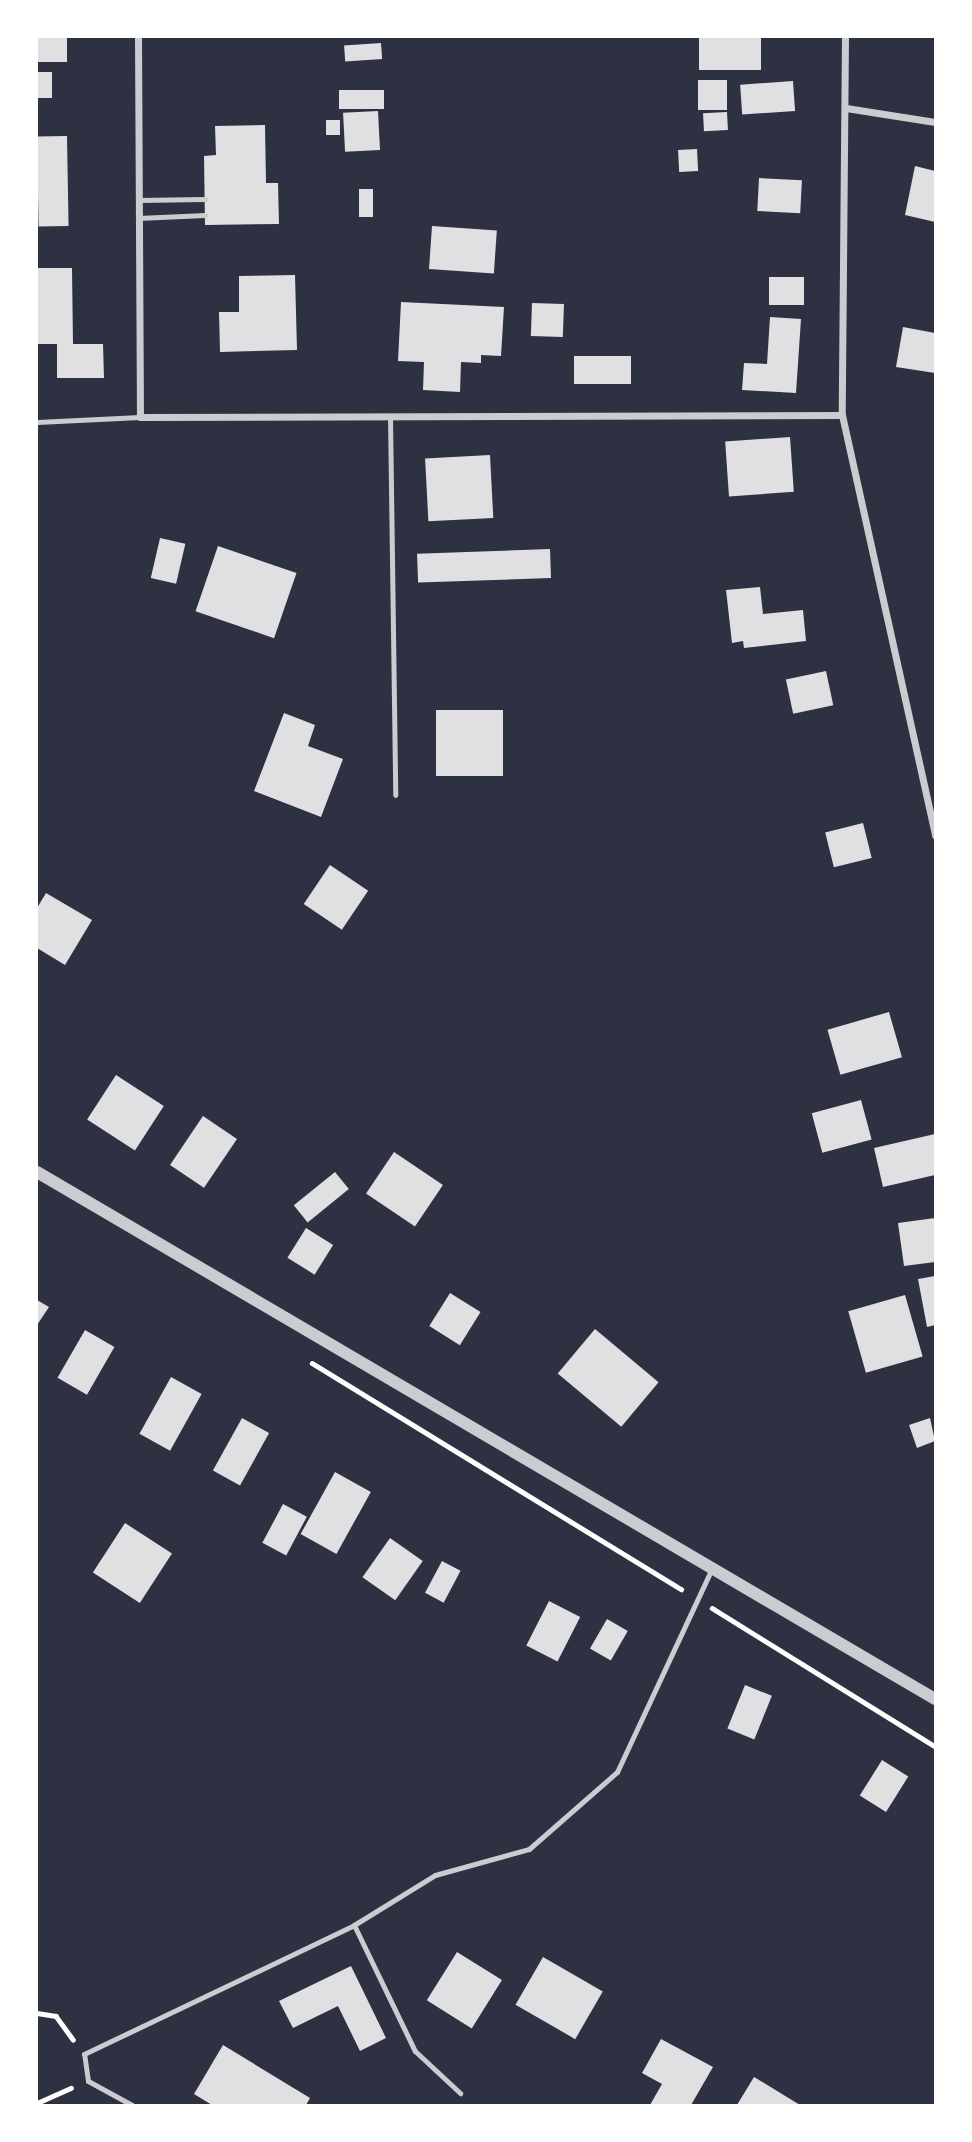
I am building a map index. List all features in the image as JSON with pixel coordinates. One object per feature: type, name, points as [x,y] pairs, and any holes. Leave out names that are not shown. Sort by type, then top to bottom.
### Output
[{"type":"street","points":[[138,37],[139,417],[842,415]]},
{"type":"street","points":[[845,37],[842,415],[935,836]]},
{"type":"street","points":[[846,108],[935,122]]},
{"type":"street","points":[[37,1172],[711,1570],[935,1699]]},
{"type":"lane","points":[[138,200],[205,199]]},
{"type":"lane","points":[[138,218],[205,215]]},
{"type":"lane","points":[[390,416],[395,794]]},
{"type":"lane","points":[[37,422],[139,417]]},
{"type":"lane","points":[[132,2105],[88,2081],[84,2054],[354,1925],[435,1875],[529,1849],[617,1772],[711,1570]]},
{"type":"lane","points":[[354,1925],[415,2051],[460,2093]]},
{"type":"path","points":[[310,1361],[935,1746]]},
{"type":"path","points":[[37,2013],[56,2016],[84,2054]]},
{"type":"path","points":[[37,2103],[88,2081]]},
{"type":"building","points":[[37,37],[67,37],[67,62],[37,62]]},
{"type":"building","points":[[699,37],[761,37],[761,70],[699,70]]},
{"type":"building","points":[[381,43],[382,59],[345,62],[344,46]]},
{"type":"building","points":[[37,72],[52,72],[52,98],[37,98]]},
{"type":"building","points":[[698,80],[727,80],[727,110],[698,110]]},
{"type":"building","points":[[793,81],[795,111],[742,115],[740,85]]},
{"type":"building","points":[[339,90],[384,90],[384,109],[339,109]]},
{"type":"building","points":[[378,111],[380,150],[345,152],[343,113]]},
{"type":"building","points":[[727,112],[728,130],[704,131],[703,113]]},
{"type":"building","points":[[326,120],[340,120],[340,135],[326,135]]},
{"type":"building","points":[[265,125],[266,183],[278,183],[279,224],[205,225],[204,156],[216,155],[215,126]]},
{"type":"building","points":[[67,136],[69,226],[39,227],[37,137]]},
{"type":"building","points":[[697,149],[698,171],[679,172],[678,150]]},
{"type":"building","points":[[915,166],[935,171],[935,222],[905,215]]},
{"type":"building","points":[[759,178],[802,180],[800,213],[757,211]]},
{"type":"building","points":[[359,189],[373,189],[373,217],[359,217]]},
{"type":"building","points":[[432,226],[497,231],[494,273],[429,269]]},
{"type":"building","points":[[37,268],[72,268],[73,344],[103,344],[104,378],[57,378],[57,344],[37,344]]},
{"type":"building","points":[[295,275],[297,350],[220,352],[219,312],[239,312],[239,276]]},
{"type":"building","points":[[769,277],[804,277],[804,305],[769,305]]},
{"type":"building","points":[[401,302],[504,307],[501,356],[481,355],[481,363],[461,362],[460,392],[423,390],[424,362],[398,361]]},
{"type":"building","points":[[532,303],[564,304],[563,337],[531,336]]},
{"type":"building","points":[[770,317],[801,319],[796,393],[742,390],[744,363],[767,364]]},
{"type":"building","points":[[903,327],[935,333],[935,373],[896,367]]},
{"type":"building","points":[[574,356],[631,356],[631,384],[574,384]]},
{"type":"building","points":[[790,437],[794,492],[729,496],[725,442]]},
{"type":"building","points":[[490,455],[493,518],[428,521],[425,458]]},
{"type":"building","points":[[160,538],[185,544],[176,584],[151,578]]},
{"type":"building","points":[[218,546],[296,573],[274,638],[196,611]]},
{"type":"building","points":[[550,549],[551,578],[418,583],[417,554]]},
{"type":"building","points":[[760,587],[763,614],[803,610],[806,641],[744,648],[743,641],[732,643],[726,590]]},
{"type":"building","points":[[826,671],[833,705],[793,714],[786,680]]},
{"type":"building","points":[[436,710],[503,710],[503,776],[436,776]]},
{"type":"building","points":[[284,713],[315,725],[308,746],[343,759],[321,817],[254,791]]},
{"type":"building","points":[[863,823],[872,858],[834,867],[825,832]]},
{"type":"building","points":[[330,865],[368,891],[342,930],[304,904]]},
{"type":"building","points":[[46,893],[92,920],[65,965],[37,948],[37,908]]},
{"type":"building","points":[[889,1012],[902,1057],[840,1075],[827,1030]]},
{"type":"building","points":[[116,1075],[164,1106],[135,1150],[87,1119]]},
{"type":"building","points":[[861,1100],[872,1140],[822,1153],[812,1113]]},
{"type":"building","points":[[203,1116],[237,1139],[204,1188],[170,1165]]},
{"type":"building","points":[[935,1134],[935,1175],[883,1187],[874,1148]]},
{"type":"building","points":[[394,1152],[443,1185],[415,1226],[366,1193]]},
{"type":"building","points":[[335,1172],[349,1189],[308,1222],[294,1205]]},
{"type":"building","points":[[935,1218],[935,1262],[904,1266],[898,1223]]},
{"type":"building","points":[[306,1228],[333,1245],[315,1275],[287,1258]]},
{"type":"building","points":[[935,1276],[935,1325],[927,1327],[918,1279]]},
{"type":"building","points":[[450,1293],[481,1312],[460,1345],[429,1326]]},
{"type":"building","points":[[905,1295],[923,1357],[866,1373],[848,1311]]},
{"type":"building","points":[[37,1300],[49,1307],[37,1325]]},
{"type":"building","points":[[595,1329],[659,1382],[621,1427],[558,1373]]},
{"type":"building","points":[[85,1330],[114,1347],[87,1395],[58,1378]]},
{"type":"building","points":[[171,1377],[202,1394],[170,1451],[139,1434]]},
{"type":"building","points":[[242,1418],[269,1433],[240,1486],[213,1470]]},
{"type":"building","points":[[930,1418],[935,1441],[917,1448],[909,1425]]},
{"type":"building","points":[[335,1472],[371,1492],[336,1554],[301,1534]]},
{"type":"building","points":[[283,1504],[307,1517],[286,1556],[262,1543]]},
{"type":"building","points":[[125,1523],[172,1553],[140,1603],[93,1572]]},
{"type":"building","points":[[390,1538],[423,1561],[395,1600],[362,1577]]},
{"type":"building","points":[[442,1561],[461,1571],[444,1603],[425,1593]]},
{"type":"building","points":[[549,1601],[580,1617],[557,1661],[526,1646]]},
{"type":"building","points":[[607,1619],[628,1631],[611,1660],[590,1648]]},
{"type":"building","points":[[745,1685],[772,1696],[754,1739],[727,1729]]},
{"type":"building","points":[[882,1760],[908,1776],[886,1812],[860,1796]]},
{"type":"building","points":[[457,1952],[502,1980],[472,2028],[427,2000]]},
{"type":"building","points":[[543,1957],[603,1992],[575,2039],[516,2005]]},
{"type":"building","points":[[351,1966],[386,2038],[360,2051],[338,2006],[293,2028],[279,2001]]},
{"type":"building","points":[[661,2039],[713,2067],[691,2105],[650,2105],[662,2084],[642,2073]]},
{"type":"building","points":[[223,2045],[310,2098],[306,2105],[212,2105],[194,2094]]},
{"type":"building","points":[[754,2077],[800,2105],[737,2105]]}]
